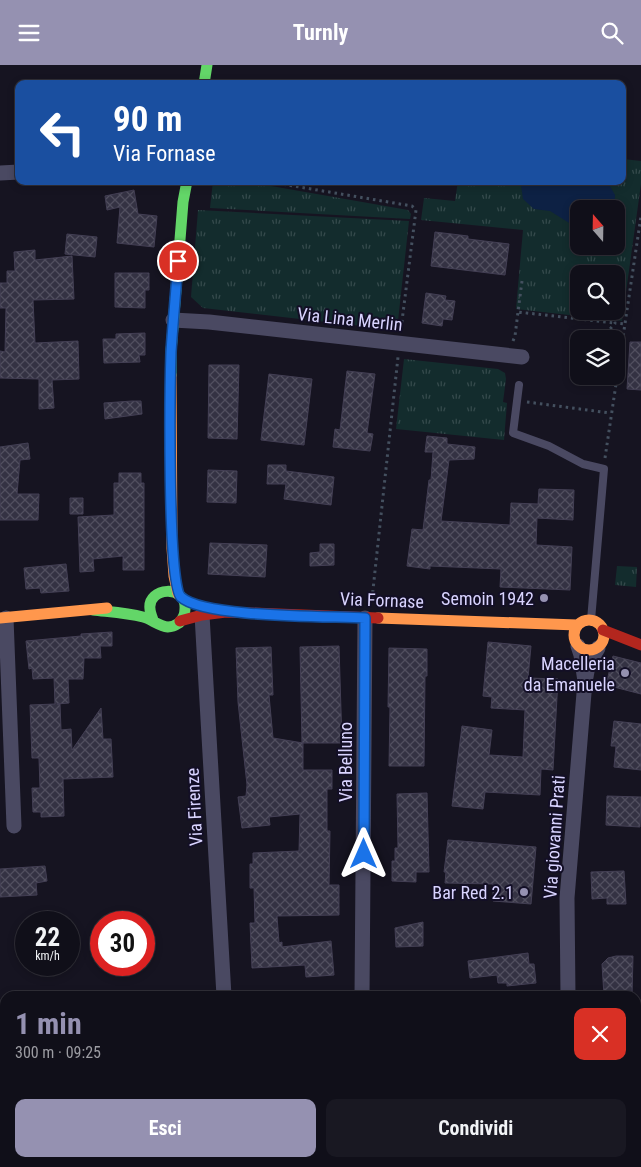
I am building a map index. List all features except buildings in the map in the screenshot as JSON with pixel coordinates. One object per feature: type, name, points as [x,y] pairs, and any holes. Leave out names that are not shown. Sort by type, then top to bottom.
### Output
[{"type":"street","points":[[205,80],[207,65]]},
{"type":"street","points":[[0,173],[15,172]]},
{"type":"street","points":[[180,621],[185,610],[174,576],[172,548],[171,352],[183,202],[186,185]]},
{"type":"street","name":"Via Lina Merlin","points":[[174,320],[219,323],[522,357]]},
{"type":"street","points":[[153,620],[149,608],[163,583],[172,548]]},
{"type":"street","name":"Via Fornase","points":[[3,618],[93,610],[135,602],[167,590],[193,603],[226,612]]},
{"type":"street","name":"Via Fornase","points":[[93,610],[153,620],[163,626],[175,625],[180,621],[202,615],[226,612],[577,625],[583,621],[591,620],[599,623],[604,630],[641,646]]},
{"type":"street","name":"Via Firenze","points":[[202,615],[224,991]]},
{"type":"street","points":[[3,618],[14,826]]},
{"type":"street","name":"Via Belluno","points":[[362,991],[367,618]]},
{"type":"street","name":"Via Fornase","points":[[536,624],[557,631],[585,650],[593,650],[600,646],[641,646]]},
{"type":"street","points":[[577,625],[574,632],[576,643],[582,655],[585,681]]},
{"type":"street","points":[[585,681],[588,665],[604,639],[604,630]]},
{"type":"street","name":"Via giovanni Prati","points":[[568,991],[567,898],[585,681]]},
{"type":"lane","points":[[519,385],[513,433],[549,446],[583,464],[604,469],[591,620]]},
{"type":"path","points":[[288,185],[412,206],[416,210],[400,334]]},
{"type":"path","points":[[604,469],[610,413],[626,324],[641,216]]},
{"type":"path","points":[[522,281],[518,312],[626,324]]},
{"type":"path","points":[[609,330],[615,323]]},
{"type":"path","points":[[367,618],[398,354]]},
{"type":"path","points":[[517,401],[610,413]]},
{"type":"green space","points":[[626,159],[641,161],[641,184],[625,299],[625,265],[570,265],[570,315],[516,309],[523,230],[421,220],[424,198],[455,201],[457,185],[626,185]]},
{"type":"green space","points":[[213,185],[265,185],[408,210],[411,214],[410,219],[210,208]]},
{"type":"green space","points":[[198,210],[409,221],[397,330],[203,308],[191,297]]},
{"type":"green space","points":[[404,359],[498,369],[505,373],[503,402],[507,403],[504,440],[396,429]]},
{"type":"green space","points":[[617,566],[637,567],[636,587],[615,585]]},
{"type":"water","points":[[521,185],[609,185],[615,195],[615,200],[570,200],[570,223],[550,211],[534,209],[523,199]]},
{"type":"traffic: fast","points":[[205,80],[207,65]]},
{"type":"traffic: fast","points":[[171,375],[171,352],[183,202],[186,185]]},
{"type":"traffic: fast","points":[[93,610],[146,618],[169,627],[179,623],[183,618],[184,601],[180,595],[167,591],[154,596],[150,609],[153,620]]},
{"type":"traffic: slow","points":[[171,375],[172,548],[174,576],[178,594]]},
{"type":"traffic: slow","points":[[0,618],[107,608]]},
{"type":"traffic: slow","points":[[378,618],[577,625]]},
{"type":"traffic: slow","points":[[589,620],[600,624],[604,635],[600,646],[589,650],[578,646],[574,635],[578,624],[589,620]]},
{"type":"traffic: jam","points":[[180,621],[202,615],[226,612],[378,618]]},
{"type":"traffic: jam","points":[[603,630],[641,645]]},
{"type":"place","name":"Semoin 1942","points":[[544,598]]},
{"type":"place","name":"Macelleria da Emanuele","points":[[625,673]]},
{"type":"place","name":"Bar Red 2.1","points":[[524,892]]},
{"type":"route","points":[[178,261],[171,352],[171,497],[174,576],[178,594],[183,599],[193,603],[226,612],[365,618],[364,854]]}]
